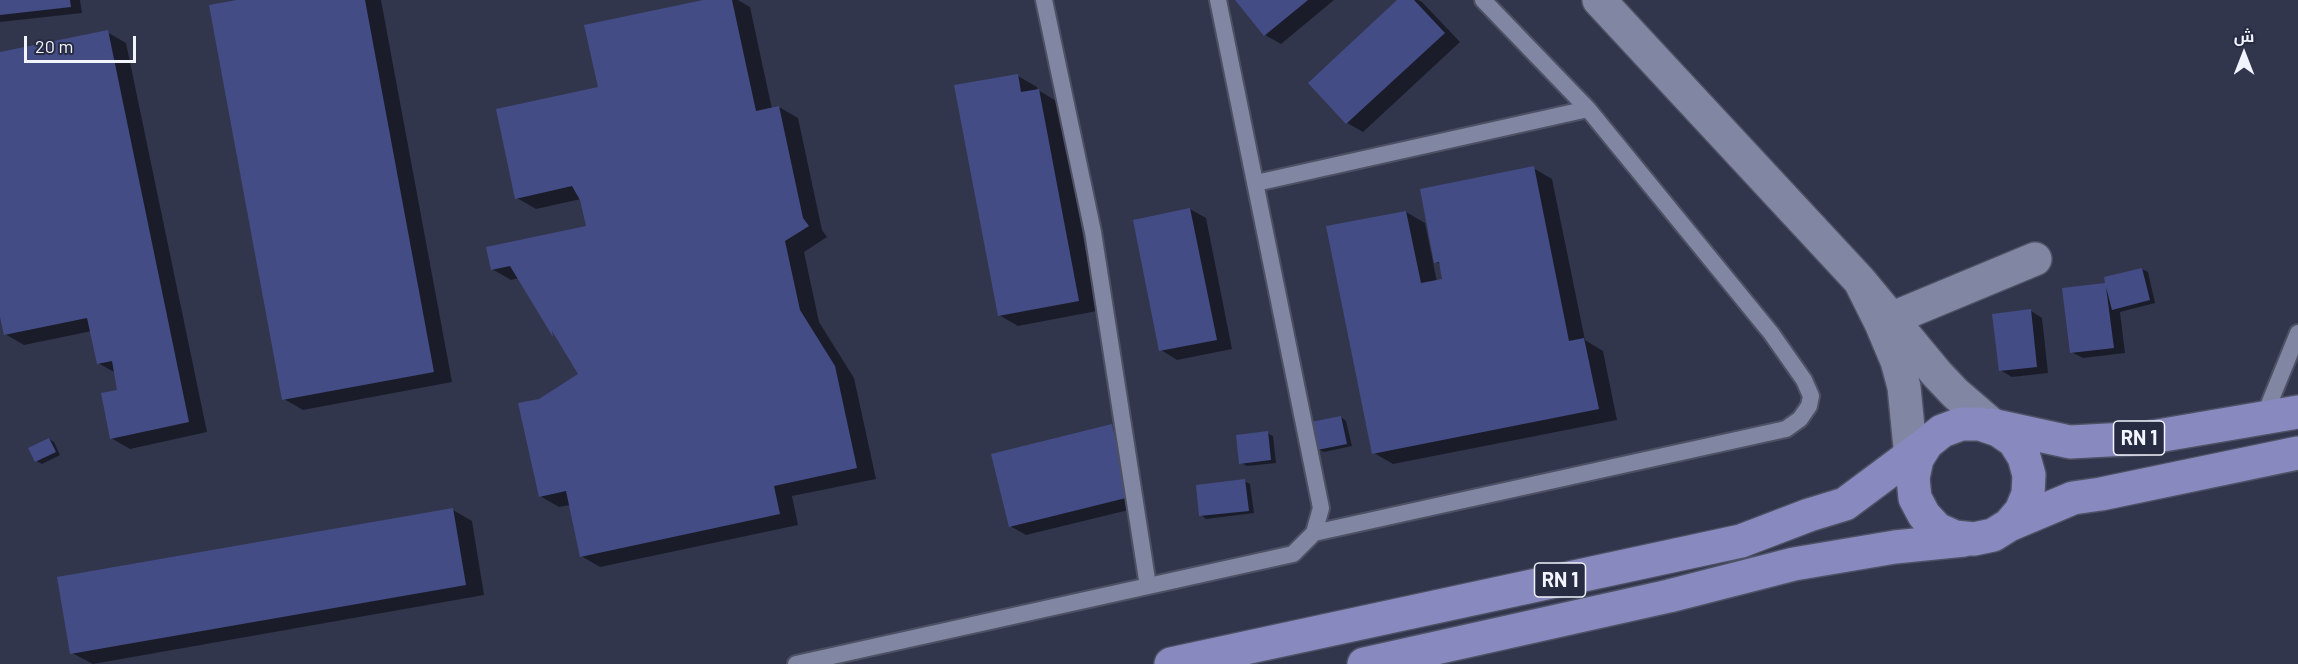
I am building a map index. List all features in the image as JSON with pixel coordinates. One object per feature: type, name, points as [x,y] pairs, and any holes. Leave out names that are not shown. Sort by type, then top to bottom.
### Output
[{"type":"main road","name":"RN 1","points":[[1990,426],[2070,442],[2146,438],[2298,412]]},
{"type":"main road","points":[[1961,424],[1990,426],[2014,441],[2024,457],[2029,475],[2028,494],[2021,511],[2009,525],[1993,535],[1974,539],[1955,537],[1937,529],[1924,515],[1915,498],[1917,459],[1942,431],[1961,424]]},
{"type":"main road","name":"RN 1","points":[[2009,525],[2073,498],[2298,453]]},
{"type":"main road","name":"RN 1","points":[[1171,664],[1741,541],[1845,504],[1917,459]]},
{"type":"main road","name":"RN 1","points":[[1364,664],[1669,596],[1794,564],[1895,548],[1974,539]]},
{"type":"street","points":[[1599,0],[1860,281],[1886,321],[1954,393],[1990,426]]},
{"type":"street","points":[[1886,321],[2035,259]]},
{"type":"street","points":[[1886,321],[1904,387],[1917,459]]},
{"type":"lane","points":[[1044,0],[1093,232],[1148,586]]},
{"type":"lane","points":[[796,664],[1293,554],[1314,533],[1321,507],[1218,0]]},
{"type":"lane","points":[[1314,533],[1786,429],[1800,419],[1809,406],[1811,396],[1804,380],[1771,333],[1588,109],[1483,0]]},
{"type":"lane","points":[[1256,183],[1588,109]]},
{"type":"lane","points":[[2263,419],[2298,333]]},
{"type":"building","points":[[0,0],[70,0],[71,7],[0,15]]},
{"type":"building","points":[[237,0],[365,0],[434,372],[282,400],[209,5]]},
{"type":"building","points":[[703,0],[732,0],[756,111],[779,106],[803,218],[809,226],[785,241],[800,310],[835,366],[857,468],[774,486],[780,514],[580,557],[566,491],[539,497],[518,403],[539,399],[578,374],[510,266],[491,270],[486,247],[586,226],[580,200],[572,186],[515,199],[496,109],[598,87],[584,25]]},
{"type":"building","points":[[1235,0],[1308,0],[1264,36]]},
{"type":"building","points":[[1397,0],[1414,0],[1445,33],[1346,124],[1308,83]]},
{"type":"building","points":[[108,30],[189,422],[110,439],[101,393],[117,390],[112,361],[97,364],[87,318],[4,335],[0,317],[0,52]]},
{"type":"building","points":[[1018,74],[1021,92],[1039,89],[1079,301],[998,316],[954,85]]},
{"type":"building","points":[[1534,166],[1569,341],[1584,338],[1599,409],[1372,454],[1326,226],[1406,211],[1421,283],[1442,279],[1439,262],[1434,263],[1420,189]]},
{"type":"building","points":[[1190,208],[1217,340],[1159,351],[1133,220]]},
{"type":"building","points":[[2142,268],[2150,300],[2112,310],[2106,287],[2114,348],[2070,353],[2062,288],[2105,283],[2104,277]]},
{"type":"building","points":[[2031,309],[2037,367],[1999,371],[1992,314]]},
{"type":"building","points":[[1341,416],[1347,444],[1317,450],[1311,422]]},
{"type":"building","points":[[1112,424],[1130,497],[1009,527],[991,454]]},
{"type":"building","points":[[1268,431],[1271,460],[1239,464],[1236,435]]},
{"type":"building","points":[[49,438],[56,452],[35,462],[28,448]]},
{"type":"building","points":[[1245,479],[1249,511],[1199,516],[1196,485]]},
{"type":"building","points":[[453,508],[466,585],[70,654],[57,577]]}]
